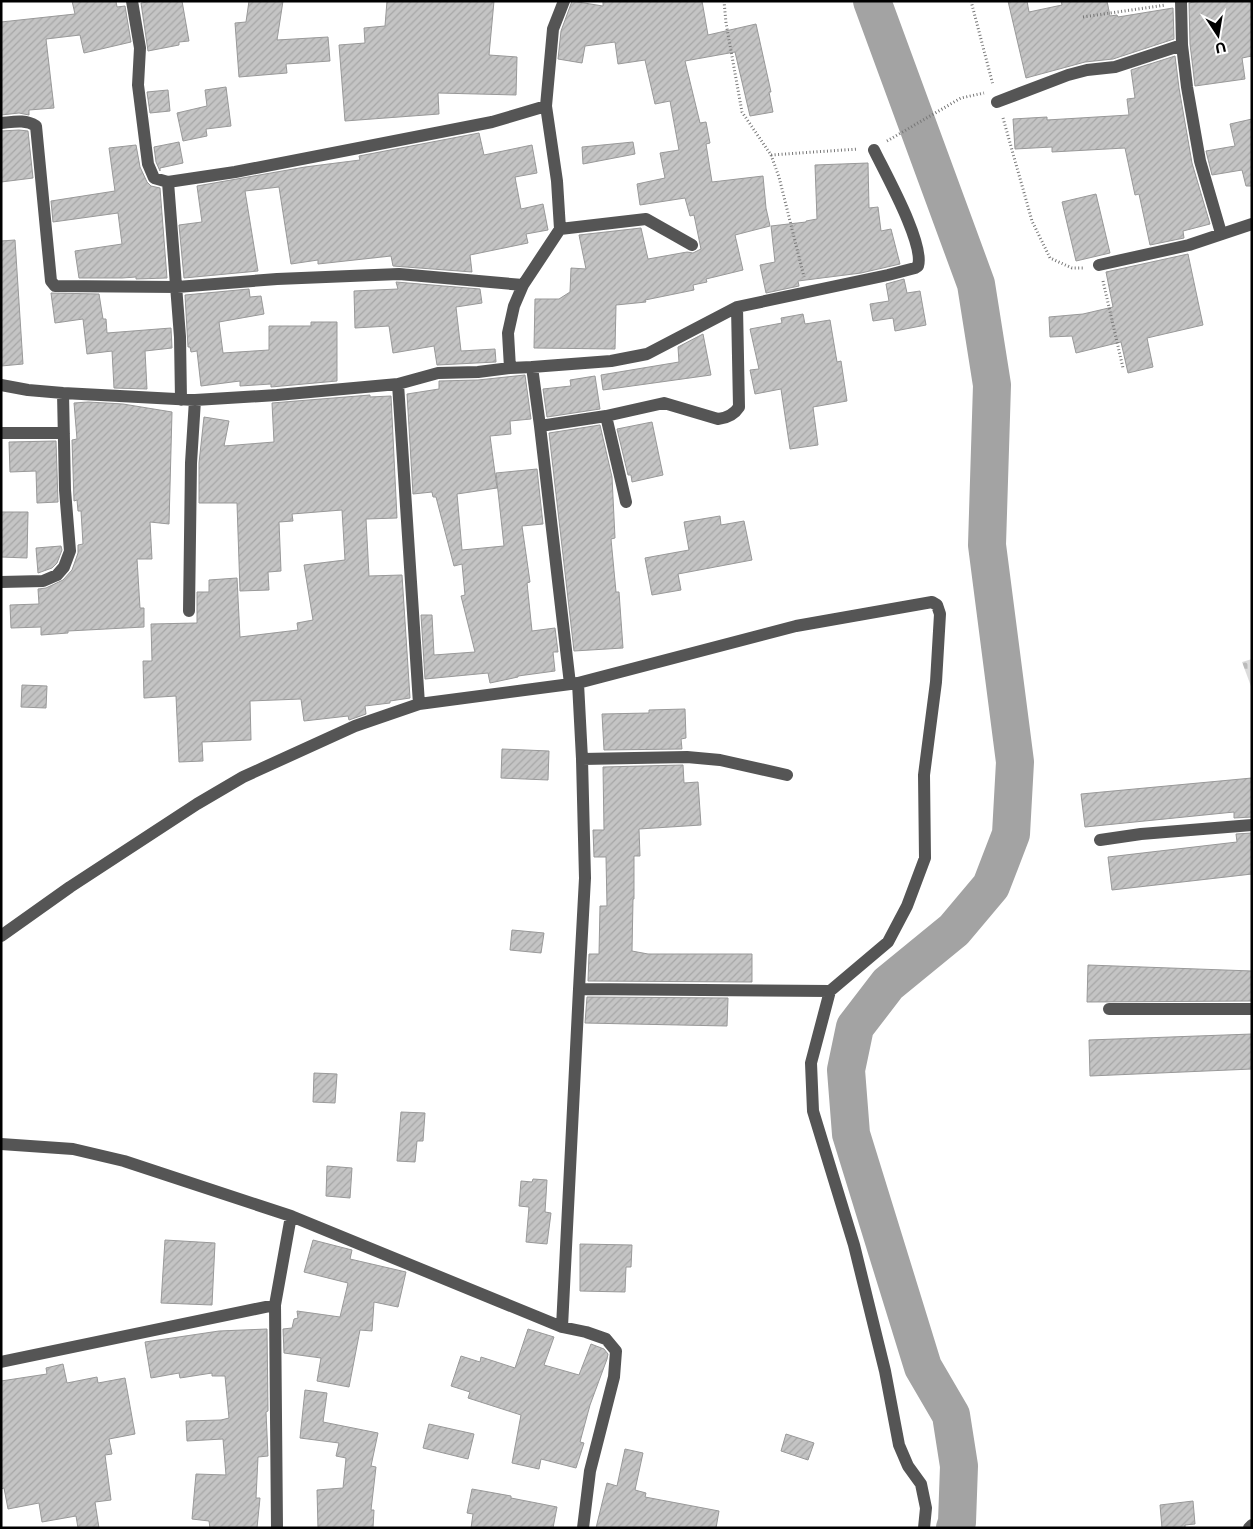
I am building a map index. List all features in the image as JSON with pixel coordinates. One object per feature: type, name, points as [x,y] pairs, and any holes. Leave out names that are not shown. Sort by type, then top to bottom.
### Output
[{"type":"street","points":[[132,1],[140,48],[138,84],[148,164],[154,178],[168,182],[235,172],[483,124],[546,106]]},
{"type":"street","points":[[510,368],[508,333],[514,306],[523,285],[560,229],[557,181],[546,106],[553,29],[564,1]]},
{"type":"street","points":[[1181,2],[1182,45],[1187,87],[1200,161],[1221,233]]},
{"type":"street","points":[[996,96],[1086,70],[1115,67],[1182,45]]},
{"type":"street","points":[[1,123],[24,121],[36,126],[51,281],[55,286],[177,287],[276,279],[399,274],[523,285]]},
{"type":"street","points":[[1,385],[28,390],[63,393],[195,400],[398,384],[438,373],[478,372],[611,361],[647,354],[737,307],[888,276],[918,266],[919,256],[913,232],[874,150]]},
{"type":"street","points":[[168,182],[177,287],[182,400]]},
{"type":"street","points":[[560,229],[646,219],[692,245]]},
{"type":"street","points":[[1099,265],[1188,245],[1252,224]]},
{"type":"street","points":[[540,426],[606,416],[664,404],[718,418],[724,418],[735,413],[739,407],[737,307]]},
{"type":"street","points":[[532,367],[574,684],[582,759],[585,878],[562,1327]]},
{"type":"street","points":[[398,384],[419,704]]},
{"type":"street","points":[[1,582],[43,580],[57,575],[64,567],[70,551],[65,490],[63,393]]},
{"type":"street","points":[[189,611],[191,463],[195,400]]},
{"type":"street","points":[[606,416],[626,502]]},
{"type":"street","points":[[1,433],[64,433]]},
{"type":"street","points":[[1,936],[197,804],[243,778],[355,726],[419,704],[574,684],[796,626],[932,602],[937,605],[940,614],[936,682],[924,775],[925,858],[907,906],[888,942],[830,991],[810,1063],[813,1111],[854,1244],[885,1371],[899,1445],[908,1466],[921,1484],[926,1508],[924,1528]]},
{"type":"street","points":[[582,759],[687,757],[720,760],[787,776]]},
{"type":"street","points":[[1100,840],[1141,834],[1252,825]]},
{"type":"street","points":[[579,989],[830,991]]},
{"type":"street","points":[[1109,1009],[1252,1009]]},
{"type":"street","points":[[1,1144],[73,1149],[124,1161],[291,1216],[562,1327],[606,1339],[616,1351],[614,1377],[590,1471],[583,1528]]},
{"type":"street","points":[[277,1528],[275,1305],[291,1216]]},
{"type":"street","points":[[1,1362],[275,1305]]},
{"type":"street","points":[[1249,1528],[1252,1525]]},
{"type":"path","points":[[724,1],[726,23],[742,112],[771,155],[779,177],[808,292]]},
{"type":"path","points":[[971,1],[1032,221],[1050,258],[1072,268],[1081,269],[1099,265],[1123,368]]},
{"type":"path","points":[[1083,17],[1181,2]]},
{"type":"path","points":[[890,138],[961,98],[996,96]]},
{"type":"path","points":[[771,155],[843,149],[874,150]]},
{"type":"green space","points":[[1252,659],[1252,689],[1242,662]]},
{"type":"building","points":[[72,1],[116,1],[117,7],[125,6],[131,42],[84,53],[80,35],[46,39],[54,108],[29,110],[29,115],[19,113],[1,115],[1,22],[75,14]]},
{"type":"building","points":[[182,1],[189,41],[179,42],[179,45],[148,51],[141,3]]},
{"type":"building","points":[[249,1],[283,1],[277,40],[328,37],[330,61],[286,64],[287,73],[239,77],[235,23],[246,22]]},
{"type":"building","points":[[387,1],[494,1],[489,55],[517,57],[516,95],[438,93],[439,114],[345,121],[339,45],[365,43],[364,28],[385,26]]},
{"type":"building","points":[[572,1],[603,6],[603,1],[702,1],[708,35],[756,24],[771,92],[769,92],[773,112],[750,116],[735,52],[685,61],[700,123],[706,122],[710,143],[706,144],[712,182],[763,176],[770,226],[735,235],[743,270],[706,279],[707,282],[693,285],[694,290],[645,300],[646,302],[616,305],[615,349],[534,348],[535,299],[559,299],[570,292],[571,268],[586,269],[579,235],[641,228],[648,259],[687,252],[693,253],[701,249],[694,215],[690,216],[685,198],[640,205],[637,184],[665,178],[660,153],[679,150],[670,101],[655,104],[645,60],[618,64],[615,42],[585,46],[582,63],[558,59],[561,31]]},
{"type":"building","points":[[1008,1],[1027,1],[1029,12],[1062,5],[1061,1],[1107,1],[1110,16],[1117,15],[1118,17],[1173,8],[1174,39],[1113,59],[1085,62],[1026,78]]},
{"type":"building","points":[[1198,1],[1252,1],[1252,56],[1242,58],[1245,79],[1195,86],[1190,44],[1189,3]]},
{"type":"building","points":[[1175,56],[1192,163],[1210,224],[1183,231],[1184,238],[1150,245],[1139,194],[1135,195],[1125,148],[1052,152],[1052,147],[1015,149],[1013,119],[1047,117],[1047,120],[1129,115],[1127,99],[1135,98],[1131,70]]},
{"type":"building","points":[[226,87],[231,126],[206,129],[207,136],[183,141],[177,113],[207,106],[205,90]]},
{"type":"building","points":[[168,90],[170,111],[150,113],[147,92]]},
{"type":"building","points":[[1252,119],[1252,186],[1246,186],[1242,170],[1212,175],[1206,151],[1235,146],[1230,124]]},
{"type":"building","points":[[1,131],[28,131],[33,178],[1,182]]},
{"type":"building","points":[[479,133],[484,155],[532,145],[537,173],[515,177],[521,209],[543,204],[548,230],[526,234],[528,243],[470,255],[472,272],[393,266],[391,256],[318,264],[318,260],[291,264],[279,187],[245,191],[258,271],[184,278],[179,225],[202,222],[197,186],[305,167],[360,160],[359,156]]},
{"type":"building","points":[[179,142],[183,163],[160,168],[160,171],[156,162],[154,147]]},
{"type":"building","points":[[633,142],[635,154],[583,164],[582,147]]},
{"type":"building","points":[[136,145],[140,167],[147,182],[151,186],[160,188],[167,278],[79,278],[75,251],[122,244],[118,213],[53,222],[51,201],[115,191],[109,148]]},
{"type":"building","points":[[868,163],[869,208],[878,207],[881,231],[891,229],[900,264],[861,273],[798,281],[799,286],[766,293],[760,265],[775,262],[771,226],[817,219],[815,165]]},
{"type":"building","points":[[1096,194],[1110,253],[1076,261],[1062,202]]},
{"type":"building","points":[[15,240],[23,364],[1,366],[1,241]]},
{"type":"building","points":[[1188,254],[1203,325],[1147,338],[1153,367],[1128,373],[1121,342],[1076,353],[1072,336],[1050,337],[1049,317],[1083,314],[1113,307],[1106,272]]},
{"type":"building","points":[[904,279],[907,293],[920,291],[926,325],[895,331],[893,318],[873,321],[870,304],[889,301],[886,284]]},
{"type":"building","points":[[396,282],[480,289],[482,303],[456,307],[461,351],[495,349],[496,362],[437,365],[434,346],[393,353],[389,326],[355,328],[354,291],[398,289]]},
{"type":"building","points":[[249,289],[250,297],[261,296],[264,314],[219,322],[223,353],[269,350],[269,326],[311,326],[311,322],[337,322],[337,381],[271,387],[271,384],[240,386],[240,381],[201,386],[197,351],[191,352],[190,347],[188,347],[185,295]]},
{"type":"building","points":[[51,293],[99,294],[103,319],[106,319],[107,333],[171,328],[172,348],[145,351],[147,389],[114,388],[112,351],[87,354],[83,319],[55,323]]},
{"type":"building","points":[[803,314],[805,324],[830,320],[837,362],[841,361],[847,401],[813,407],[818,445],[790,449],[781,389],[755,394],[750,370],[759,369],[750,329],[782,323],[781,318]]},
{"type":"building","points":[[703,334],[711,375],[603,390],[601,375],[679,362],[678,347]]},
{"type":"building","points":[[525,375],[531,419],[510,421],[511,434],[490,436],[497,488],[457,494],[462,550],[504,546],[496,473],[537,469],[543,524],[522,526],[530,582],[527,583],[532,631],[555,628],[558,652],[553,652],[555,671],[518,676],[490,683],[488,673],[425,679],[421,615],[432,615],[434,655],[475,652],[461,596],[465,595],[462,564],[454,566],[436,497],[433,497],[432,492],[413,494],[407,394],[439,389],[439,381],[478,380]]},
{"type":"building","points":[[595,376],[600,409],[547,417],[543,389],[571,386],[570,380]]},
{"type":"building","points":[[370,395],[370,397],[391,396],[397,518],[366,519],[369,576],[402,575],[410,698],[365,706],[366,714],[349,720],[348,716],[304,721],[301,699],[250,701],[251,740],[202,742],[203,761],[179,762],[176,696],[144,698],[143,661],[152,661],[151,624],[197,623],[197,592],[209,592],[209,580],[237,578],[240,637],[298,630],[297,623],[313,620],[304,565],[345,560],[342,510],[292,514],[293,521],[279,522],[281,571],[268,572],[269,590],[240,591],[237,503],[199,503],[199,463],[204,417],[229,421],[224,446],[274,442],[272,403]]},
{"type":"building","points":[[74,403],[123,404],[172,412],[169,524],[150,522],[152,559],[137,559],[140,608],[144,608],[144,627],[68,631],[68,633],[41,635],[41,627],[11,628],[10,605],[39,604],[38,589],[46,588],[63,580],[72,570],[78,553],[78,545],[83,544],[81,511],[78,511],[77,500],[74,501],[72,440],[77,439]]},
{"type":"building","points":[[652,422],[663,475],[632,482],[631,475],[628,475],[617,429]]},
{"type":"building","points":[[600,425],[612,477],[615,538],[611,539],[616,592],[619,592],[623,648],[574,651],[549,433]]},
{"type":"building","points":[[56,441],[58,502],[37,503],[36,471],[10,472],[9,442]]},
{"type":"building","points":[[1,512],[28,512],[27,558],[1,557]]},
{"type":"building","points":[[720,516],[721,525],[744,521],[752,560],[678,574],[681,590],[652,595],[645,558],[689,550],[684,522]]},
{"type":"building","points":[[61,546],[62,550],[57,563],[52,568],[38,573],[36,548]]},
{"type":"building","points":[[22,685],[47,686],[46,708],[21,707]]},
{"type":"building","points":[[685,709],[686,738],[681,739],[682,749],[604,750],[602,714],[649,713],[649,710]]},
{"type":"building","points":[[502,749],[549,751],[548,780],[501,778]]},
{"type":"building","points":[[683,765],[684,783],[698,782],[701,825],[639,829],[640,856],[634,856],[632,951],[648,954],[752,954],[752,982],[588,981],[589,954],[599,954],[600,906],[607,906],[606,857],[594,857],[593,830],[604,830],[603,767]]},
{"type":"building","points":[[1252,778],[1252,817],[1234,818],[1234,812],[1085,827],[1081,794]]},
{"type":"building","points":[[1252,833],[1252,874],[1112,890],[1108,857],[1237,842],[1236,834]]},
{"type":"building","points":[[512,930],[544,933],[541,953],[510,950]]},
{"type":"building","points":[[1088,965],[1252,971],[1252,1001],[1087,1002]]},
{"type":"building","points":[[587,997],[728,998],[727,1026],[585,1023]]},
{"type":"building","points":[[1252,1034],[1252,1069],[1090,1076],[1089,1040]]},
{"type":"building","points":[[314,1073],[337,1074],[335,1103],[313,1102]]},
{"type":"building","points":[[401,1112],[425,1113],[423,1141],[417,1141],[415,1162],[397,1161]]},
{"type":"building","points":[[327,1166],[352,1168],[350,1198],[326,1196]]},
{"type":"building","points":[[533,1179],[547,1180],[545,1212],[551,1213],[547,1244],[526,1242],[529,1207],[519,1206],[521,1181],[532,1182]]},
{"type":"building","points":[[165,1240],[215,1243],[212,1305],[161,1303]]},
{"type":"building","points":[[313,1240],[352,1250],[350,1259],[406,1272],[398,1307],[374,1302],[372,1331],[360,1330],[349,1387],[317,1381],[321,1358],[284,1353],[283,1329],[292,1328],[294,1319],[298,1318],[297,1311],[340,1317],[348,1283],[304,1272]]},
{"type":"building","points":[[580,1244],[632,1245],[631,1267],[626,1267],[625,1292],[580,1291]]},
{"type":"building","points":[[267,1329],[268,1411],[266,1412],[268,1456],[258,1457],[256,1498],[260,1498],[257,1528],[210,1528],[209,1521],[192,1519],[196,1474],[226,1475],[223,1439],[187,1441],[186,1421],[229,1418],[225,1376],[212,1376],[212,1373],[180,1378],[179,1373],[151,1378],[145,1342],[219,1331]]},
{"type":"building","points":[[528,1329],[554,1337],[544,1365],[579,1375],[591,1344],[604,1349],[608,1354],[590,1405],[580,1442],[584,1443],[576,1468],[541,1459],[539,1469],[512,1463],[521,1415],[468,1398],[470,1392],[451,1386],[461,1356],[480,1362],[481,1357],[515,1368]]},
{"type":"building","points":[[63,1364],[67,1383],[97,1377],[98,1383],[125,1378],[135,1434],[109,1439],[112,1454],[105,1455],[111,1500],[95,1502],[99,1528],[78,1528],[76,1516],[42,1522],[39,1503],[8,1509],[4,1488],[1,1489],[1,1381],[47,1374],[46,1368]]},
{"type":"building","points":[[305,1390],[327,1393],[323,1422],[378,1433],[371,1466],[376,1467],[371,1510],[374,1510],[373,1528],[318,1528],[317,1490],[343,1488],[346,1458],[336,1456],[339,1443],[300,1438]]},
{"type":"building","points":[[429,1424],[474,1434],[468,1459],[423,1448]]},
{"type":"building","points":[[786,1434],[814,1443],[808,1460],[781,1451]]},
{"type":"building","points":[[625,1449],[643,1453],[635,1490],[646,1493],[645,1497],[719,1511],[716,1528],[596,1528],[607,1483],[617,1486]]},
{"type":"building","points":[[472,1489],[557,1507],[553,1528],[471,1528],[473,1514],[467,1513]]},
{"type":"building","points":[[1193,1501],[1195,1524],[1185,1525],[1185,1528],[1162,1528],[1160,1505]]},
{"type":"waterway","points":[[872,1],[976,284],[992,385],[987,545],[1015,762],[1011,834],[991,886],[954,930],[888,984],[855,1027],[846,1070],[851,1134],[923,1367],[951,1415],[959,1466],[957,1522],[955,1528]]}]
